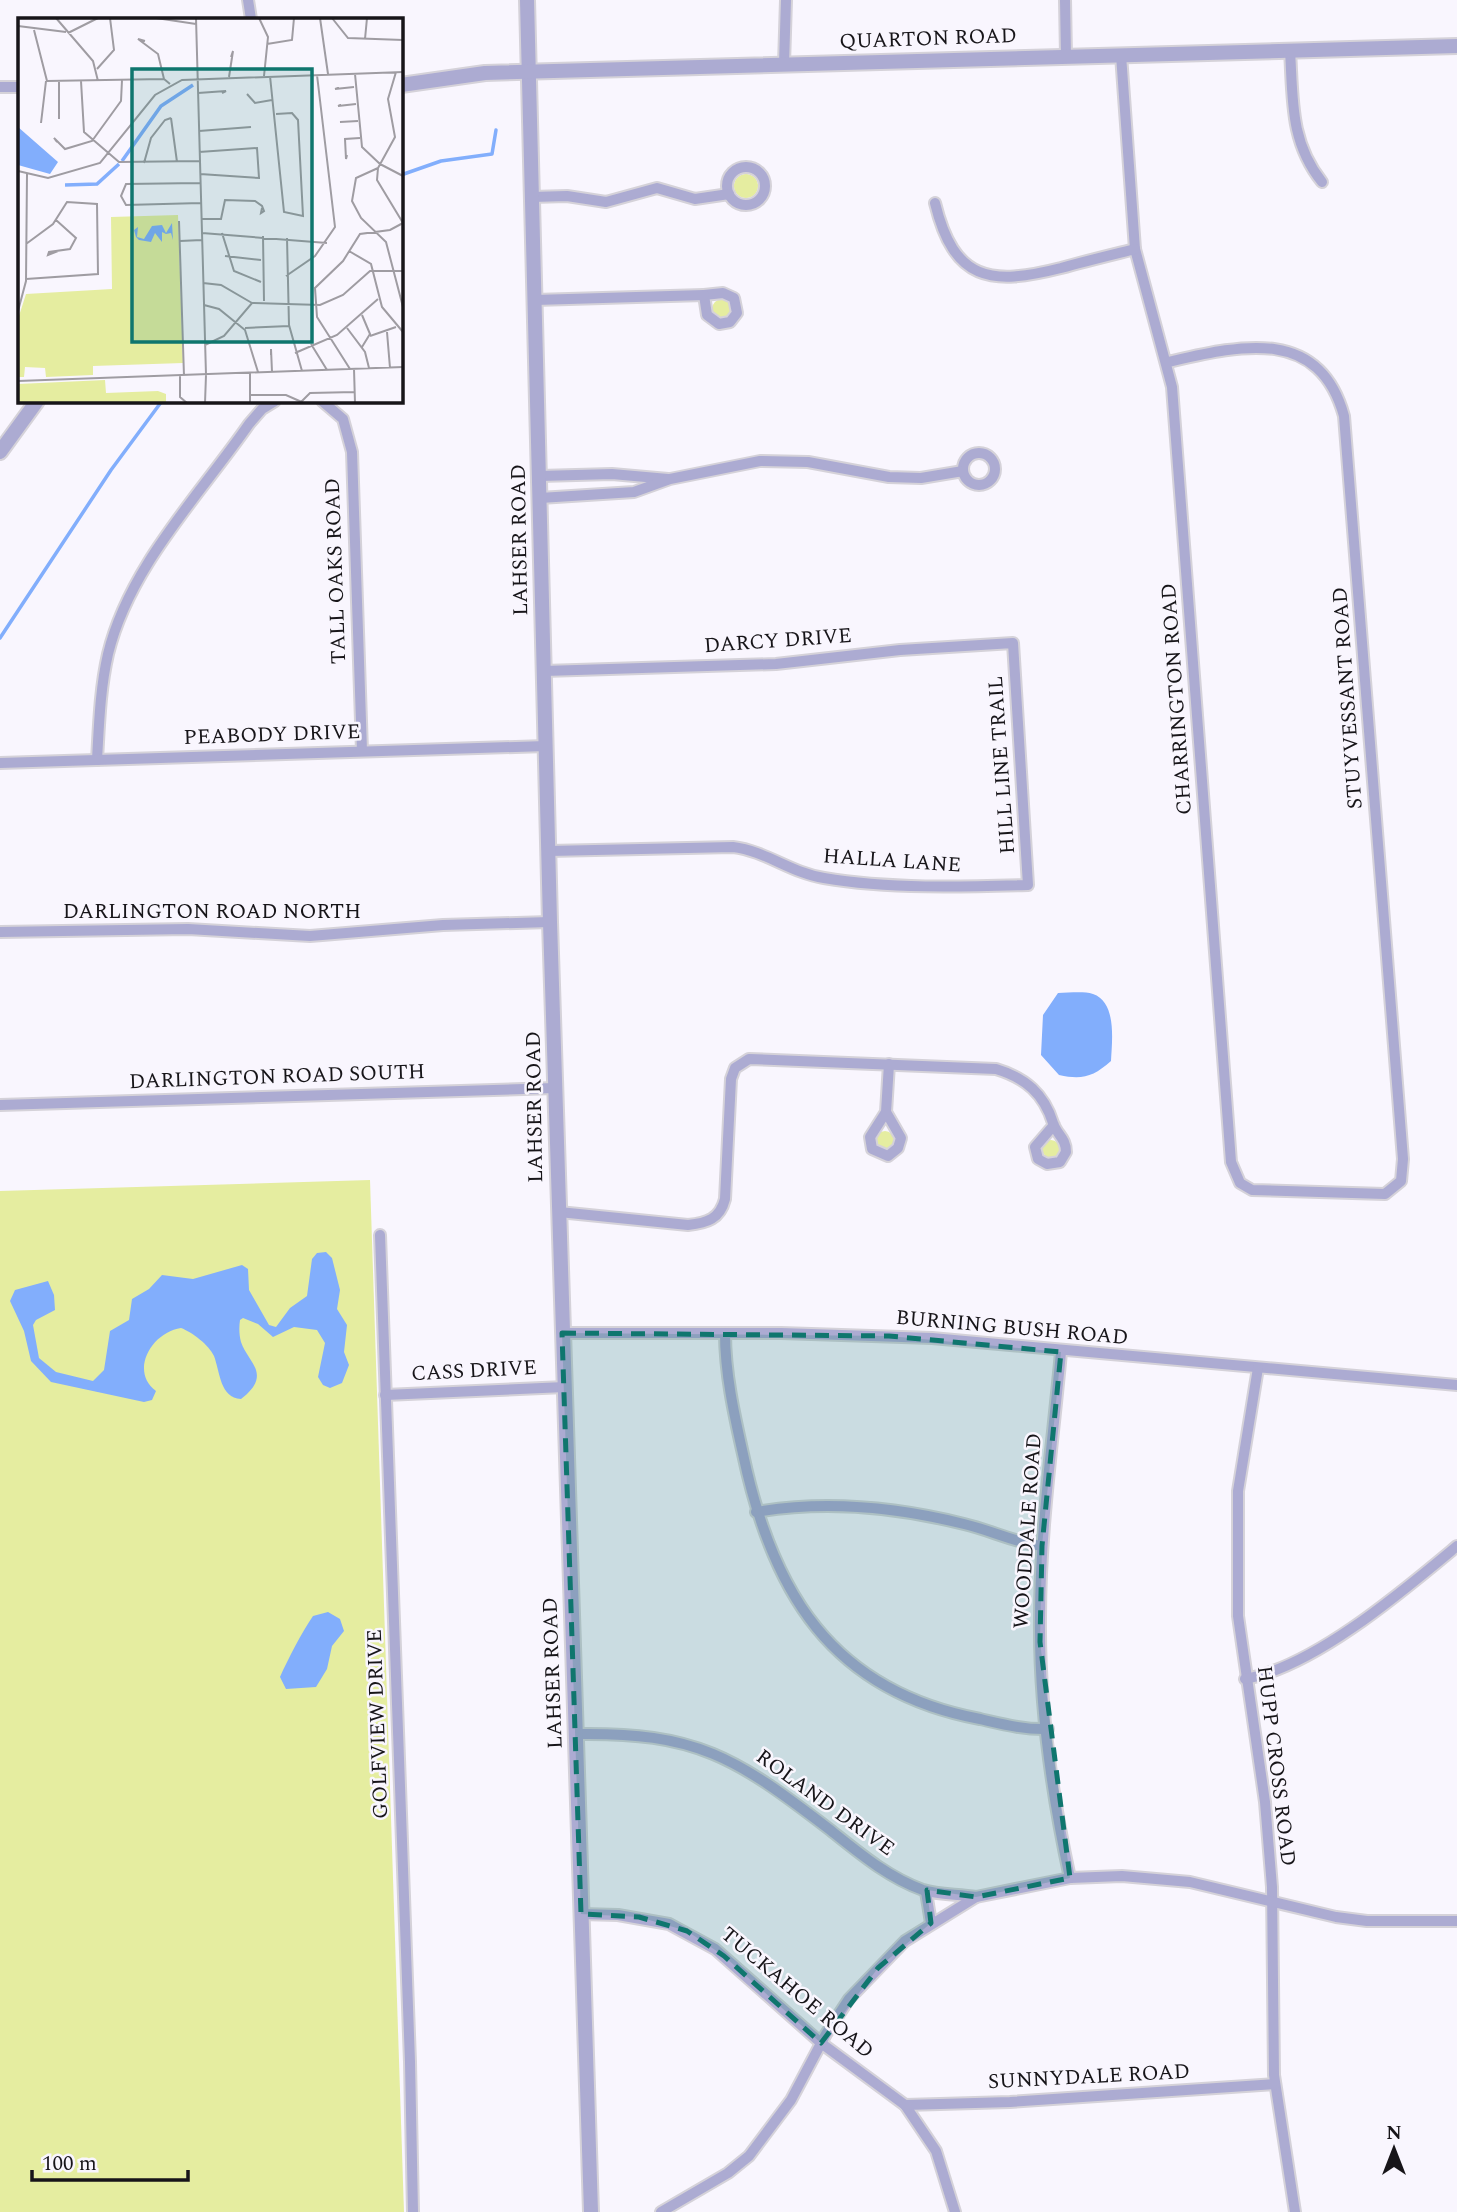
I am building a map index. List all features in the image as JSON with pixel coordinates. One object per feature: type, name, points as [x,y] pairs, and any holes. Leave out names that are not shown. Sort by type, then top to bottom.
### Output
[{"type":"street","points":[[248,0],[251,18]]},
{"type":"street","name":"LAHSER ROAD","points":[[527,0],[550,922],[591,2212]]},
{"type":"street","points":[[784,64],[786,0]]},
{"type":"street","points":[[1065,0],[1066,56]]},
{"type":"street","name":"QUARTON ROAD","points":[[402,85],[461,74],[528,71],[1457,46]]},
{"type":"street","points":[[1290,50],[1298,137],[1306,162],[1322,182]]},
{"type":"street","name":"CHARRINGTON ROAD","points":[[1121,55],[1135,249],[1168,362],[1192,637],[1231,1162],[1240,1183],[1252,1190],[1374,1195],[1384,1194],[1396,1187]]},
{"type":"street","points":[[0,88],[18,87]]},
{"type":"street","points":[[532,197],[567,197],[606,202],[657,188],[695,200],[729,194]]},
{"type":"street","points":[[935,203],[942,231],[954,252],[967,264],[993,277],[1026,277],[1135,249]]},
{"type":"street","points":[[535,300],[704,295]]},
{"type":"street","name":"STUYVESSANT ROAD","points":[[1168,362],[1258,347],[1293,352],[1321,372],[1336,395],[1345,416],[1403,1158],[1403,1174],[1396,1187]]},
{"type":"street","points":[[0,452],[36,402]]},
{"type":"street","points":[[97,760],[103,679],[108,653],[127,603],[162,545],[249,424],[262,409],[273,402]]},
{"type":"street","name":"TALL OAKS ROAD","points":[[323,402],[343,419],[352,452],[362,751]]},
{"type":"street","points":[[540,498],[634,492],[670,480],[743,463],[768,461],[820,463],[889,477],[921,478],[962,471]]},
{"type":"street","points":[[540,476],[612,474],[670,480]]},
{"type":"street","name":"DARCY DRIVE","points":[[544,671],[776,664],[900,650],[1013,643]]},
{"type":"street","name":"HILL LINE TRAIL","points":[[1013,643],[1028,885]]},
{"type":"street","name":"PEABODY DRIVE","points":[[0,763],[546,746]]},
{"type":"street","name":"HALLA LANE","points":[[549,851],[733,847],[755,850],[822,878],[961,886],[1028,885]]},
{"type":"street","name":"DARLINGTON ROAD NORTH","points":[[0,932],[163,929],[331,936],[443,925],[550,922]]},
{"type":"street","points":[[559,1212],[672,1224],[710,1221],[722,1210],[725,1199],[730,1087],[735,1068],[740,1062],[757,1058],[982,1067],[1007,1073],[1036,1090],[1050,1109],[1054,1125]]},
{"type":"street","points":[[886,1112],[889,1064]]},
{"type":"street","name":"DARLINGTON ROAD SOUTH","points":[[0,1105],[555,1088]]},
{"type":"street","name":"GOLFVIEW DRIVE","points":[[380,1235],[410,2062],[412,2212]]},
{"type":"street","name":"BURNING BUSH ROAD","points":[[562,1333],[900,1336],[1457,1385]]},
{"type":"street","points":[[725,1333],[736,1420],[756,1513],[779,1573],[797,1602],[824,1636],[860,1669],[901,1694],[936,1710],[1031,1729],[1048,1729]]},
{"type":"street","name":"WOODDALE ROAD","points":[[1061,1352],[1042,1546],[1040,1642],[1048,1729],[1070,1878]]},
{"type":"street","name":"HUPP CROSS ROAD","points":[[1258,1368],[1238,1503],[1238,1616],[1245,1679],[1265,1802],[1272,1902],[1275,2084],[1295,2212]]},
{"type":"street","name":"CASS DRIVE","points":[[386,1395],[565,1387]]},
{"type":"street","points":[[756,1513],[818,1506],[890,1510],[967,1524],[1042,1546]]},
{"type":"street","points":[[1245,1679],[1275,1673],[1334,1638],[1457,1546]]},
{"type":"street","name":"ROLAND DRIVE","points":[[576,1734],[654,1736],[720,1755],[781,1792],[882,1870],[926,1892],[976,1897]]},
{"type":"street","points":[[660,2212],[728,2173],[761,2143],[791,2101],[821,2043],[849,1999],[905,1941],[976,1897],[1070,1878],[1165,1878],[1367,1922],[1457,1921]]},
{"type":"street","points":[[926,1892],[931,1923]]},
{"type":"street","name":"TUCKAHOE ROAD","points":[[582,1914],[639,1917],[687,1931],[724,1956],[821,2043],[905,2105],[936,2151],[951,2190],[955,2212]]},
{"type":"street","name":"SUNNYDALE ROAD","points":[[905,2105],[1010,2102],[1275,2084]]},
{"type":"highlighted area","points":[[562,1333],[889,1336],[1061,1352],[1042,1546],[1040,1642],[1070,1878],[976,1897],[927,1890],[931,1923],[878,1968],[821,2043],[724,1956],[687,1931],[639,1917],[581,1914]]},
{"type":"green space","points":[[746,174],[757,181],[758,186],[751,197],[746,198],[735,191],[734,186],[741,175]]},
{"type":"green space","points":[[722,299],[729,302],[732,309],[729,316],[722,319],[715,316],[712,309],[715,302]]},
{"type":"green space","points":[[881,1131],[889,1131],[894,1140],[892,1147],[881,1149],[876,1144],[876,1136]]},
{"type":"green space","points":[[1047,1140],[1055,1140],[1060,1149],[1058,1156],[1047,1158],[1042,1153],[1042,1145]]},
{"type":"green space","points":[[370,1180],[404,2212],[0,2212],[0,1191]]},
{"type":"water","points":[[1058,993],[1093,994],[1101,998],[1110,1013],[1111,1061],[1093,1074],[1081,1077],[1059,1075],[1041,1055],[1043,1015]]},
{"type":"water","points":[[326,1252],[332,1258],[340,1290],[337,1309],[347,1325],[344,1352],[349,1365],[342,1383],[330,1388],[323,1385],[318,1377],[325,1343],[317,1330],[294,1327],[273,1337],[258,1324],[243,1318],[240,1320],[240,1339],[257,1376],[250,1390],[241,1399],[234,1398],[225,1389],[214,1356],[208,1348],[181,1328],[170,1331],[153,1344],[144,1363],[148,1383],[156,1391],[152,1400],[144,1402],[51,1382],[31,1361],[24,1331],[10,1301],[15,1290],[48,1281],[54,1295],[55,1310],[36,1320],[33,1325],[39,1358],[56,1372],[93,1381],[104,1370],[110,1331],[129,1320],[132,1299],[149,1289],[162,1275],[193,1279],[242,1265],[248,1269],[249,1290],[269,1325],[276,1327],[290,1308],[307,1296],[312,1259],[317,1253]]},
{"type":"water","points":[[328,1612],[340,1619],[344,1631],[332,1646],[327,1669],[316,1687],[286,1689],[280,1677],[295,1646],[313,1616]]},
{"type":"waterway","points":[[402,175],[441,161],[492,154],[496,130]]},
{"type":"waterway","points":[[0,638],[111,470],[161,402]]}]
